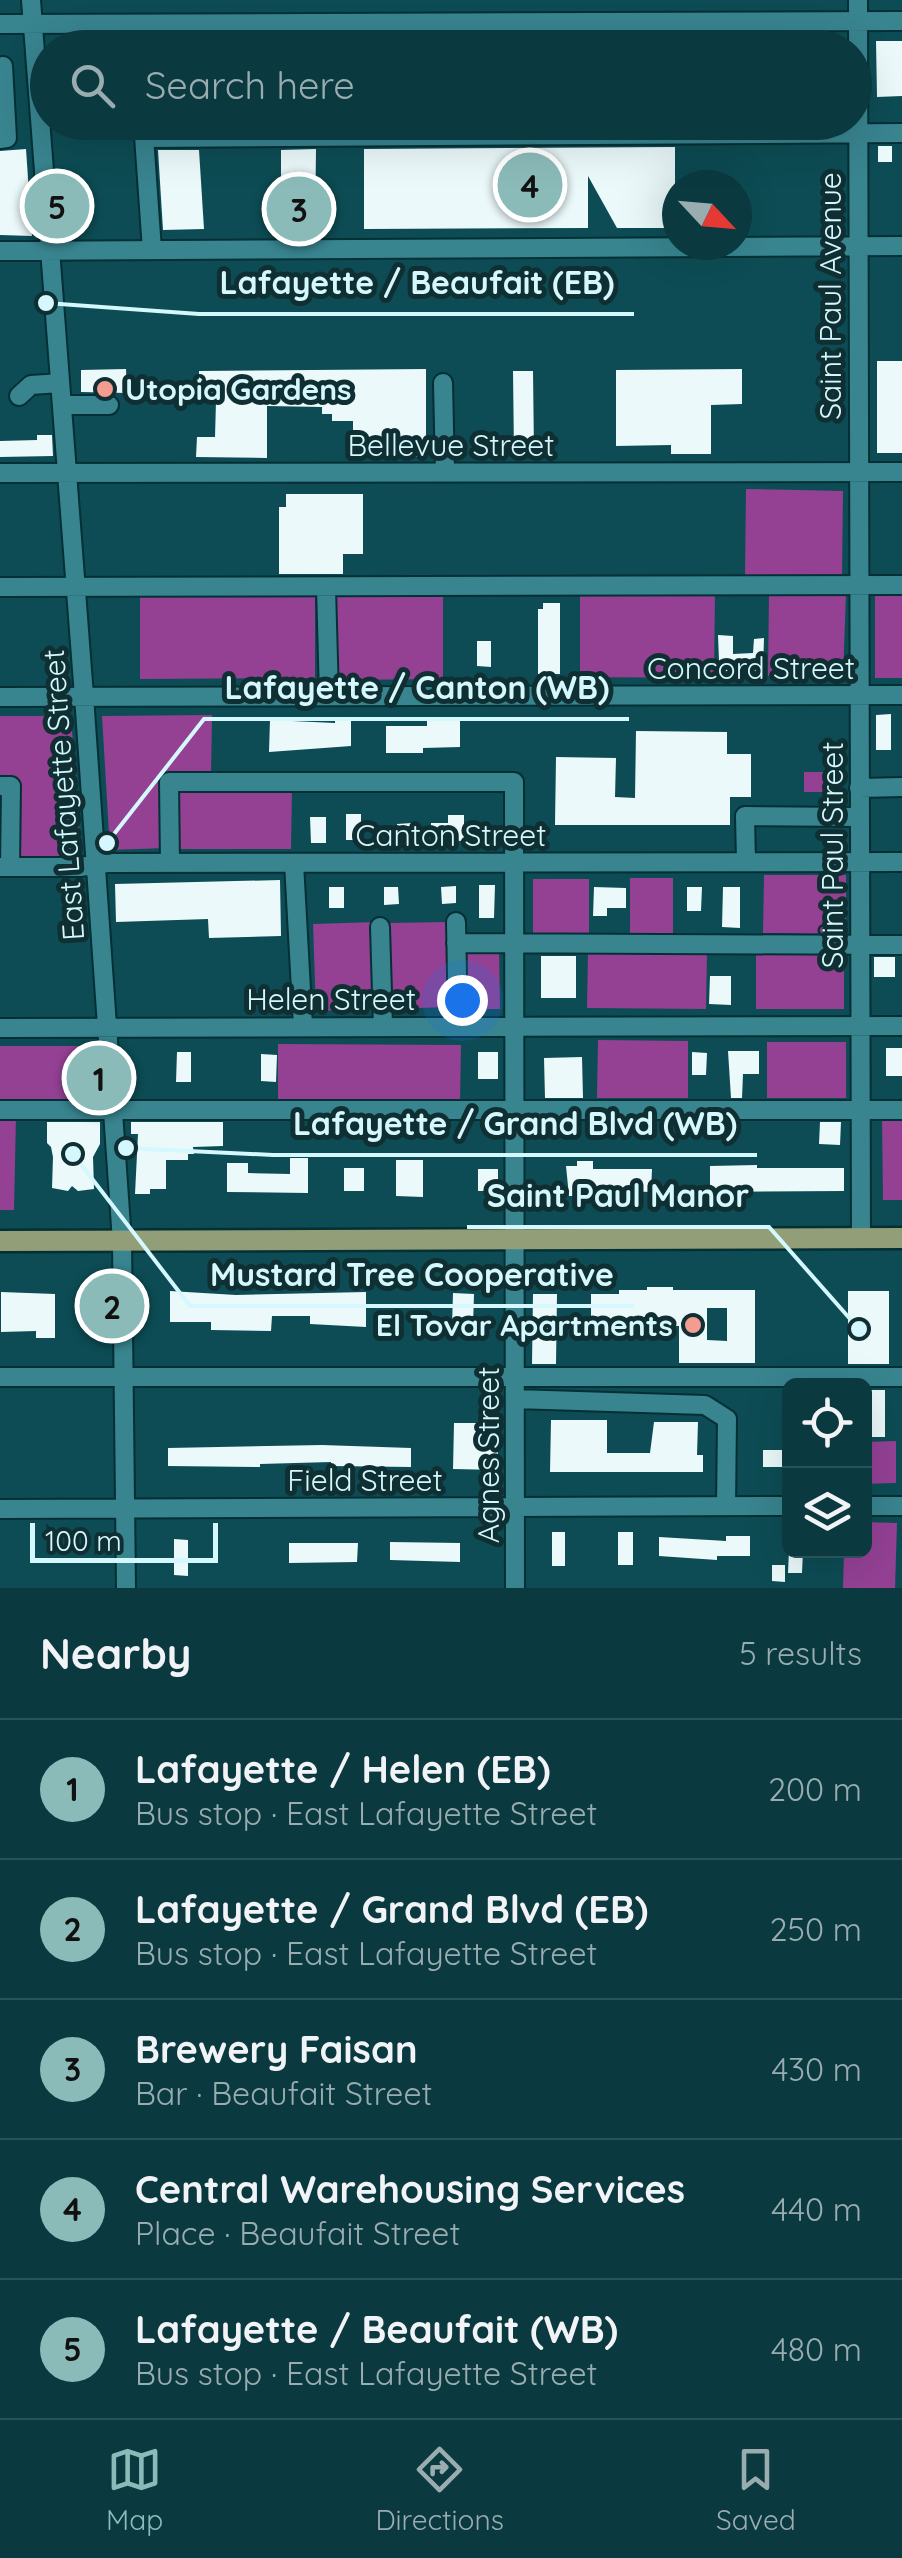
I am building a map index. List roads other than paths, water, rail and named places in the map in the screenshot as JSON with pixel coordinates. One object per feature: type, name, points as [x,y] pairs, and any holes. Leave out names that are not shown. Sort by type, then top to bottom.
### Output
[{"type":"main road","points":[[0,1241],[902,1238]]},
{"type":"street","name":"East Lafayette Street","points":[[31,0],[33,30]]},
{"type":"street","name":"Saint Paul Avenue","points":[[858,0],[858,30]]},
{"type":"street","points":[[0,24],[902,21]]},
{"type":"street","points":[[136,26],[136,30]]},
{"type":"street","points":[[30,65],[2,66],[4,139],[18,144],[42,143]]},
{"type":"street","points":[[872,133],[902,133]]},
{"type":"street","name":"East Lafayette Street","points":[[42,140],[122,1241],[126,1588]]},
{"type":"street","points":[[144,140],[152,250]]},
{"type":"street","name":"Saint Paul Avenue","points":[[857,140],[858,472]]},
{"type":"street","points":[[0,252],[902,246]]},
{"type":"street","points":[[18,396],[31,384],[60,383]]},
{"type":"street","points":[[443,383],[445,472]]},
{"type":"street","points":[[62,405],[110,405]]},
{"type":"street","name":"Saint Paul Street","points":[[858,472],[861,1238]]},
{"type":"street","name":"Bellevue Street","points":[[0,474],[902,472]]},
{"type":"street","points":[[0,587],[902,585]]},
{"type":"street","points":[[326,588],[328,696]]},
{"type":"street","name":"Concord Street","points":[[0,696],[902,695]]},
{"type":"street","name":"Agnes Street","points":[[170,863],[169,782],[514,782],[516,1588]]},
{"type":"street","points":[[0,786],[11,786],[5,867]]},
{"type":"street","points":[[859,788],[902,788]]},
{"type":"street","points":[[746,862],[745,816],[859,816]]},
{"type":"street","name":"Canton Street","points":[[5,867],[170,863],[902,862]]},
{"type":"street","points":[[294,863],[303,1026]]},
{"type":"street","points":[[456,922],[458,1026]]},
{"type":"street","points":[[380,927],[383,1026]]},
{"type":"street","points":[[456,943],[902,945]]},
{"type":"street","name":"Helen Street","points":[[0,1028],[902,1026]]},
{"type":"street","points":[[0,1110],[902,1110]]},
{"type":"street","points":[[0,1377],[902,1377]]},
{"type":"street","points":[[516,1399],[651,1401],[706,1405],[719,1411],[727,1418],[726,1506]]},
{"type":"street","name":"Field Street","points":[[0,1509],[782,1506]]},
{"type":"street","points":[[872,1506],[902,1506]]},
{"type":"place","name":"Central Warehousing Services","points":[[530,185]]},
{"type":"place","name":"Lafayette / Beaufait (WB)","points":[[57,206]]},
{"type":"place","name":"Brewery Faisan","points":[[299,209]]},
{"type":"place","name":"Lafayette / Beaufait (EB)","points":[[46,303]]},
{"type":"place","name":"Utopia Gardens","points":[[105,389]]},
{"type":"place","name":"Lafayette / Canton (WB)","points":[[107,843]]},
{"type":"place","name":"Lafayette / Helen (EB)","points":[[99,1078]]},
{"type":"place","name":"Lafayette / Grand Blvd (WB)","points":[[126,1148]]},
{"type":"place","name":"Mustard Tree Cooperative","points":[[73,1154]]},
{"type":"place","name":"Lafayette / Grand Blvd (EB)","points":[[112,1306]]},
{"type":"place","name":"El Tovar Apartments","points":[[693,1325]]},
{"type":"place","name":"Saint Paul Manor","points":[[859,1329]]}]
